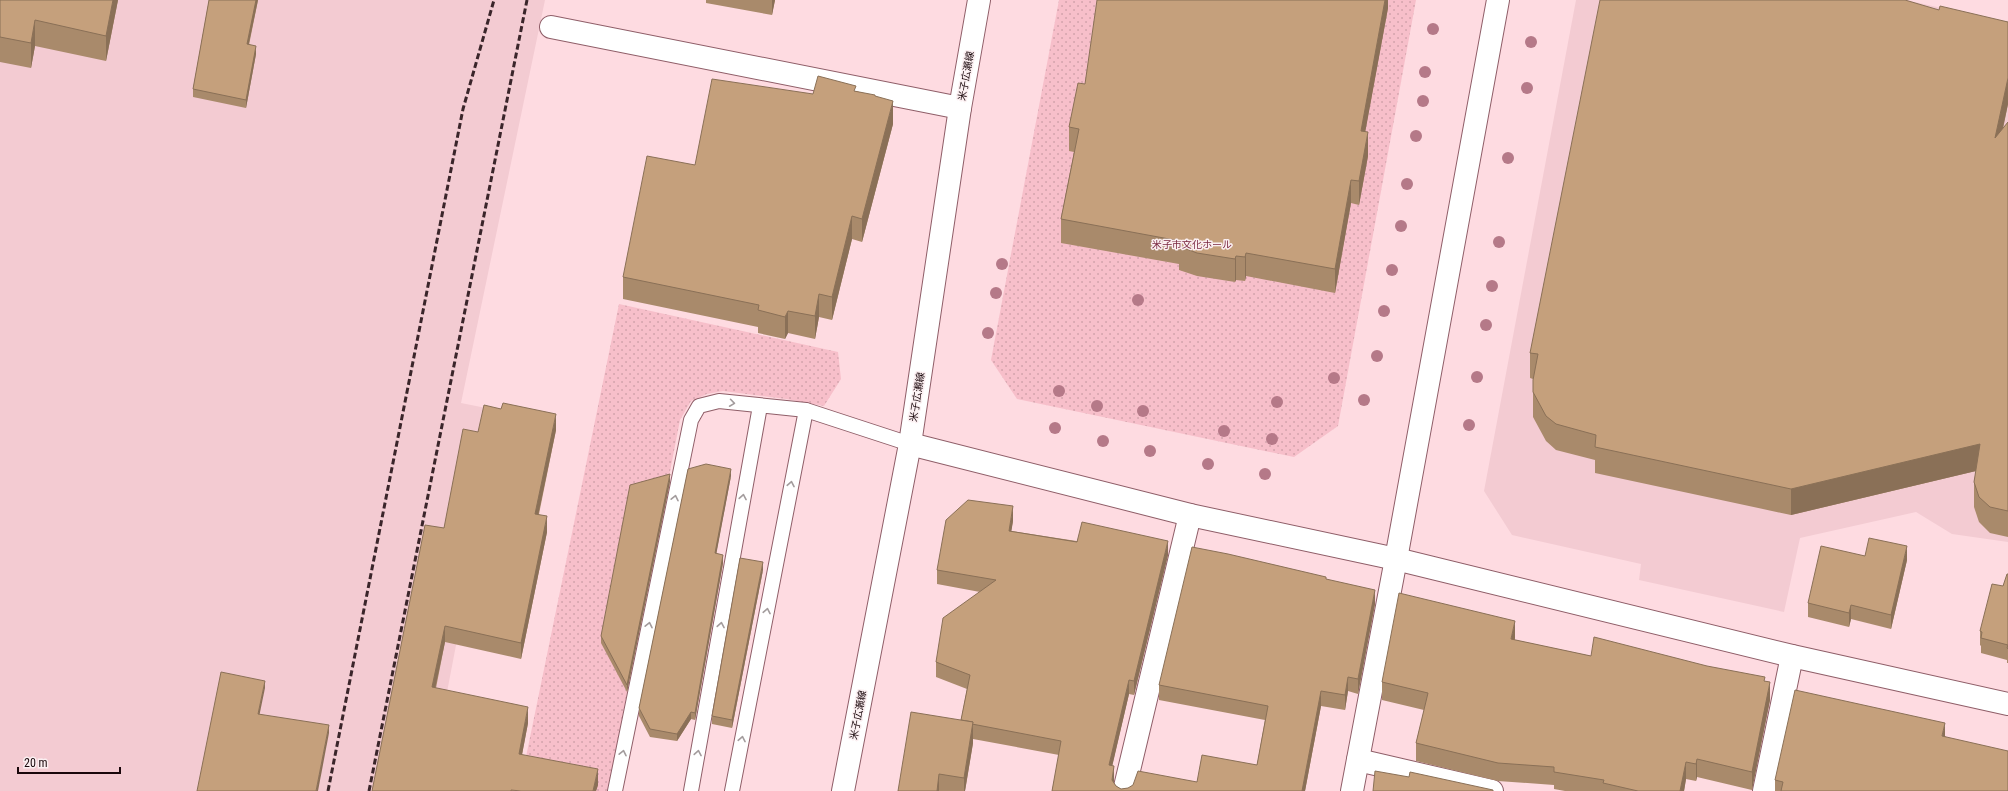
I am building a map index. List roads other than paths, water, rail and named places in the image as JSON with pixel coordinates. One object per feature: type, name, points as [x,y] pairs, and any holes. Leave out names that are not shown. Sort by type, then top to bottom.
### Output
[{"type":"street","name":"米子広瀬線","points":[[843,791],[910,444],[960,108],[979,0]]},
{"type":"street","points":[[1352,791],[1498,0]]},
{"type":"street","points":[[551,27],[960,108]]},
{"type":"street","points":[[910,444],[1190,515],[1396,559],[1792,656],[2008,704]]},
{"type":"street","points":[[1124,791],[1190,515]]},
{"type":"street","points":[[1764,791],[1792,656]]},
{"type":"street","points":[[1358,760],[1492,791]]},
{"type":"lane","points":[[615,791],[691,420],[699,406],[719,401],[806,410],[910,444]]},
{"type":"lane","points":[[691,791],[760,406]]},
{"type":"lane","points":[[732,791],[806,410]]},
{"type":"railway","points":[[328,791],[463,109],[494,0]]},
{"type":"railway","points":[[369,791],[527,0]]},
{"type":"park label","name":"米子市文化ホール","points":[[1192,244]]}]
